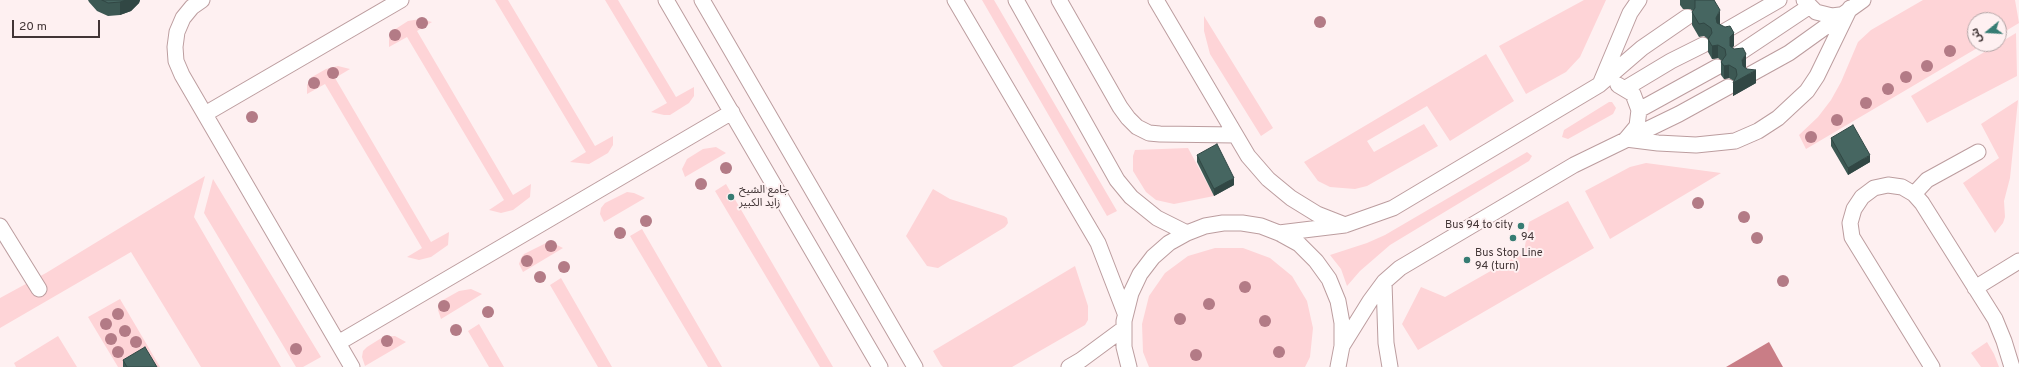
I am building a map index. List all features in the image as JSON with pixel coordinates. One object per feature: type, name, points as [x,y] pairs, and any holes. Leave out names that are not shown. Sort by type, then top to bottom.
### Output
[{"type":"lane","points":[[202,0],[192,7],[182,18],[177,32],[175,47],[176,61],[182,75],[352,367]]},
{"type":"lane","points":[[205,114],[401,0]]},
{"type":"lane","points":[[666,0],[880,367]]},
{"type":"lane","points":[[702,0],[915,367]]},
{"type":"lane","points":[[955,0],[1098,243],[1125,313]]},
{"type":"lane","points":[[1016,0],[1117,180],[1131,198],[1157,218],[1187,233]]},
{"type":"lane","points":[[1059,0],[1120,107],[1137,127],[1149,132],[1160,134],[1236,135]]},
{"type":"lane","points":[[1156,0],[1248,156],[1268,179],[1291,198],[1317,214],[1345,225]]},
{"type":"lane","points":[[1599,85],[1630,13],[1639,0]]},
{"type":"lane","points":[[1725,31],[1779,0]]},
{"type":"lane","points":[[1751,74],[1789,53],[1863,0]]},
{"type":"lane","points":[[1738,54],[1807,3],[1824,15],[1845,12]]},
{"type":"lane","points":[[1626,139],[1658,143],[1696,145],[1735,141],[1758,131],[1778,118],[1807,91],[1817,76],[1845,12]]},
{"type":"lane","points":[[1279,233],[1345,225],[1393,208],[1599,85],[1642,48],[1687,17]]},
{"type":"lane","points":[[1626,88],[1671,61],[1703,45]]},
{"type":"lane","points":[[1639,110],[1717,67]]},
{"type":"lane","points":[[1599,85],[1614,83],[1626,88],[1633,94],[1639,110],[1637,126],[1626,139]]},
{"type":"lane","points":[[1342,346],[1370,301],[1384,282],[1400,268],[1574,165],[1679,114],[1728,87]]},
{"type":"lane","points":[[338,342],[732,112]]},
{"type":"lane","points":[[1914,194],[1927,180],[1978,152]]},
{"type":"lane","points":[[1932,367],[1852,237],[1850,223],[1854,208],[1862,197],[1874,188],[1888,185],[1902,187],[1914,194],[1922,203],[1994,319],[2004,341],[2012,367]]},
{"type":"lane","points":[[1129,367],[1124,347],[1125,313],[1130,293],[1140,274],[1153,257],[1163,248],[1187,233],[1204,226],[1223,223],[1242,223],[1261,226],[1279,233],[1305,250],[1316,260],[1329,279],[1338,301],[1342,323],[1342,346],[1338,367]]},
{"type":"lane","points":[[0,226],[39,289]]},
{"type":"lane","points":[[1975,288],[2019,261]]},
{"type":"lane","points":[[1384,282],[1385,337],[1390,367]]},
{"type":"lane","points":[[1069,367],[1124,329]]},
{"type":"shaded area","points":[[495,0],[508,0],[595,146],[613,136],[613,145],[608,153],[589,164],[570,162],[586,152]]},
{"type":"shaded area","points":[[605,0],[618,0],[676,97],[694,87],[694,96],[689,103],[670,115],[651,112],[667,103]]},
{"type":"shaded area","points":[[982,0],[994,0],[1117,211],[1107,216]]},
{"type":"shaded area","points":[[1584,0],[1606,0],[1580,57],[1566,72],[1526,94],[1499,46]]},
{"type":"shaded area","points":[[1923,0],[2015,0],[2019,23],[2007,30],[2007,12],[1967,12],[1967,52],[1970,52],[1806,149],[1799,135],[1818,117],[1831,100],[1841,82],[1858,42],[1871,30]]},
{"type":"shaded area","points":[[1204,16],[1273,128],[1261,136],[1210,54],[1204,31]]},
{"type":"shaded area","points":[[420,19],[432,22],[417,31],[513,195],[531,184],[530,197],[513,210],[501,213],[489,210],[504,200],[407,37],[389,47],[389,38],[394,30],[408,21]]},
{"type":"shaded area","points":[[2016,33],[2017,76],[1927,123],[1911,96],[1984,52],[2007,52],[2007,38]]},
{"type":"shaded area","points":[[1486,54],[1514,101],[1450,141],[1427,106],[1367,141],[1374,152],[1424,124],[1438,146],[1367,186],[1355,189],[1330,187],[1318,181],[1304,162]]},
{"type":"shaded area","points":[[338,66],[350,69],[335,78],[431,242],[449,232],[448,245],[431,257],[419,260],[407,257],[422,248],[325,84],[307,94],[307,85],[312,77],[326,69]]},
{"type":"shaded area","points":[[2018,100],[2010,178],[2004,201],[2005,217],[2003,223],[1995,233],[1963,183],[1999,158],[1981,124]]},
{"type":"shaded area","points":[[1609,102],[1612,102],[1616,108],[1613,114],[1568,139],[1562,137],[1564,130]]},
{"type":"shaded area","points":[[716,147],[726,153],[685,177],[682,169],[687,159],[703,149]]},
{"type":"shaded area","points":[[1188,148],[1214,196],[1174,204],[1156,200],[1146,192],[1133,171],[1133,156],[1135,150]]},
{"type":"shaded area","points":[[1527,152],[1532,156],[1529,161],[1390,245],[1360,271],[1347,286],[1341,269],[1330,255],[1367,243],[1385,235]]},
{"type":"shaded area","points":[[1646,163],[1721,173],[1610,239],[1585,191],[1630,167]]},
{"type":"shaded area","points":[[205,176],[194,217],[281,367],[201,367],[131,252],[0,328],[0,298],[46,273]]},
{"type":"shaded area","points":[[213,179],[321,357],[303,367],[296,367],[204,213]]},
{"type":"shaded area","points":[[726,184],[833,367],[820,367],[715,191]]},
{"type":"shaded area","points":[[933,189],[950,199],[1004,216],[1007,218],[1008,223],[1005,227],[938,268],[927,266],[906,236]]},
{"type":"shaded area","points":[[627,192],[634,193],[645,198],[604,222],[600,214],[601,208],[605,203]]},
{"type":"shaded area","points":[[1568,201],[1594,248],[1418,350],[1402,324],[1421,287],[1445,297],[1524,252],[1529,222]]},
{"type":"shaded area","points":[[642,229],[722,367],[708,367],[630,236]]},
{"type":"shaded area","points":[[546,243],[553,243],[563,248],[523,272],[519,264],[524,254]]},
{"type":"shaded area","points":[[1215,248],[1243,248],[1270,258],[1292,276],[1307,301],[1313,328],[1310,357],[1305,367],[1149,367],[1143,352],[1142,324],[1149,296],[1165,273],[1188,256]]},
{"type":"shaded area","points":[[1075,266],[1088,306],[1088,320],[1085,325],[1012,367],[943,367],[941,365],[933,351]]},
{"type":"shaded area","points":[[561,278],[612,367],[598,367],[550,285]]},
{"type":"shaded area","points":[[471,289],[482,294],[441,319],[438,310],[439,304],[443,300],[459,291]]},
{"type":"shaded area","points":[[120,299],[160,367],[118,367],[88,317]]},
{"type":"shaded area","points":[[479,324],[504,367],[489,367],[468,331]]},
{"type":"shaded area","points":[[58,336],[77,367],[16,367],[14,363]]},
{"type":"shaded area","points":[[395,336],[406,342],[365,366],[362,357],[363,351],[367,347],[383,337]]},
{"type":"shaded area","points":[[1769,342],[1783,367],[1726,367]]},
{"type":"shaded area","points":[[1987,342],[1999,367],[1981,367],[1971,353]]},
{"type":"building","points":[[102,0],[126,0],[108,3]]},
{"type":"building","points":[[1695,0],[1714,0],[1720,10],[1716,18],[1717,23],[1725,27],[1730,26],[1734,33],[1730,37],[1730,46],[1734,49],[1743,48],[1746,54],[1742,60],[1743,66],[1747,69],[1756,70],[1733,83],[1737,75],[1736,69],[1729,65],[1724,66],[1721,62],[1726,55],[1725,49],[1718,45],[1712,46],[1708,39],[1712,33],[1711,28],[1704,23],[1699,24],[1692,12],[1695,8]]},
{"type":"building","points":[[1853,125],[1870,155],[1848,168],[1831,138]]},
{"type":"building","points":[[1217,144],[1234,178],[1214,189],[1197,155]]},
{"type":"building","points":[[145,347],[157,367],[127,367],[123,360]]},
{"type":"place","name":"جامع الشيخ زايد الكبير","points":[[731,197]]},
{"type":"place","name":"Bus 94 to city","points":[[1521,226]]},
{"type":"place","name":"94","points":[[1513,238]]},
{"type":"place","name":"Bus Stop Line 94 (turn)","points":[[1467,260]]}]
